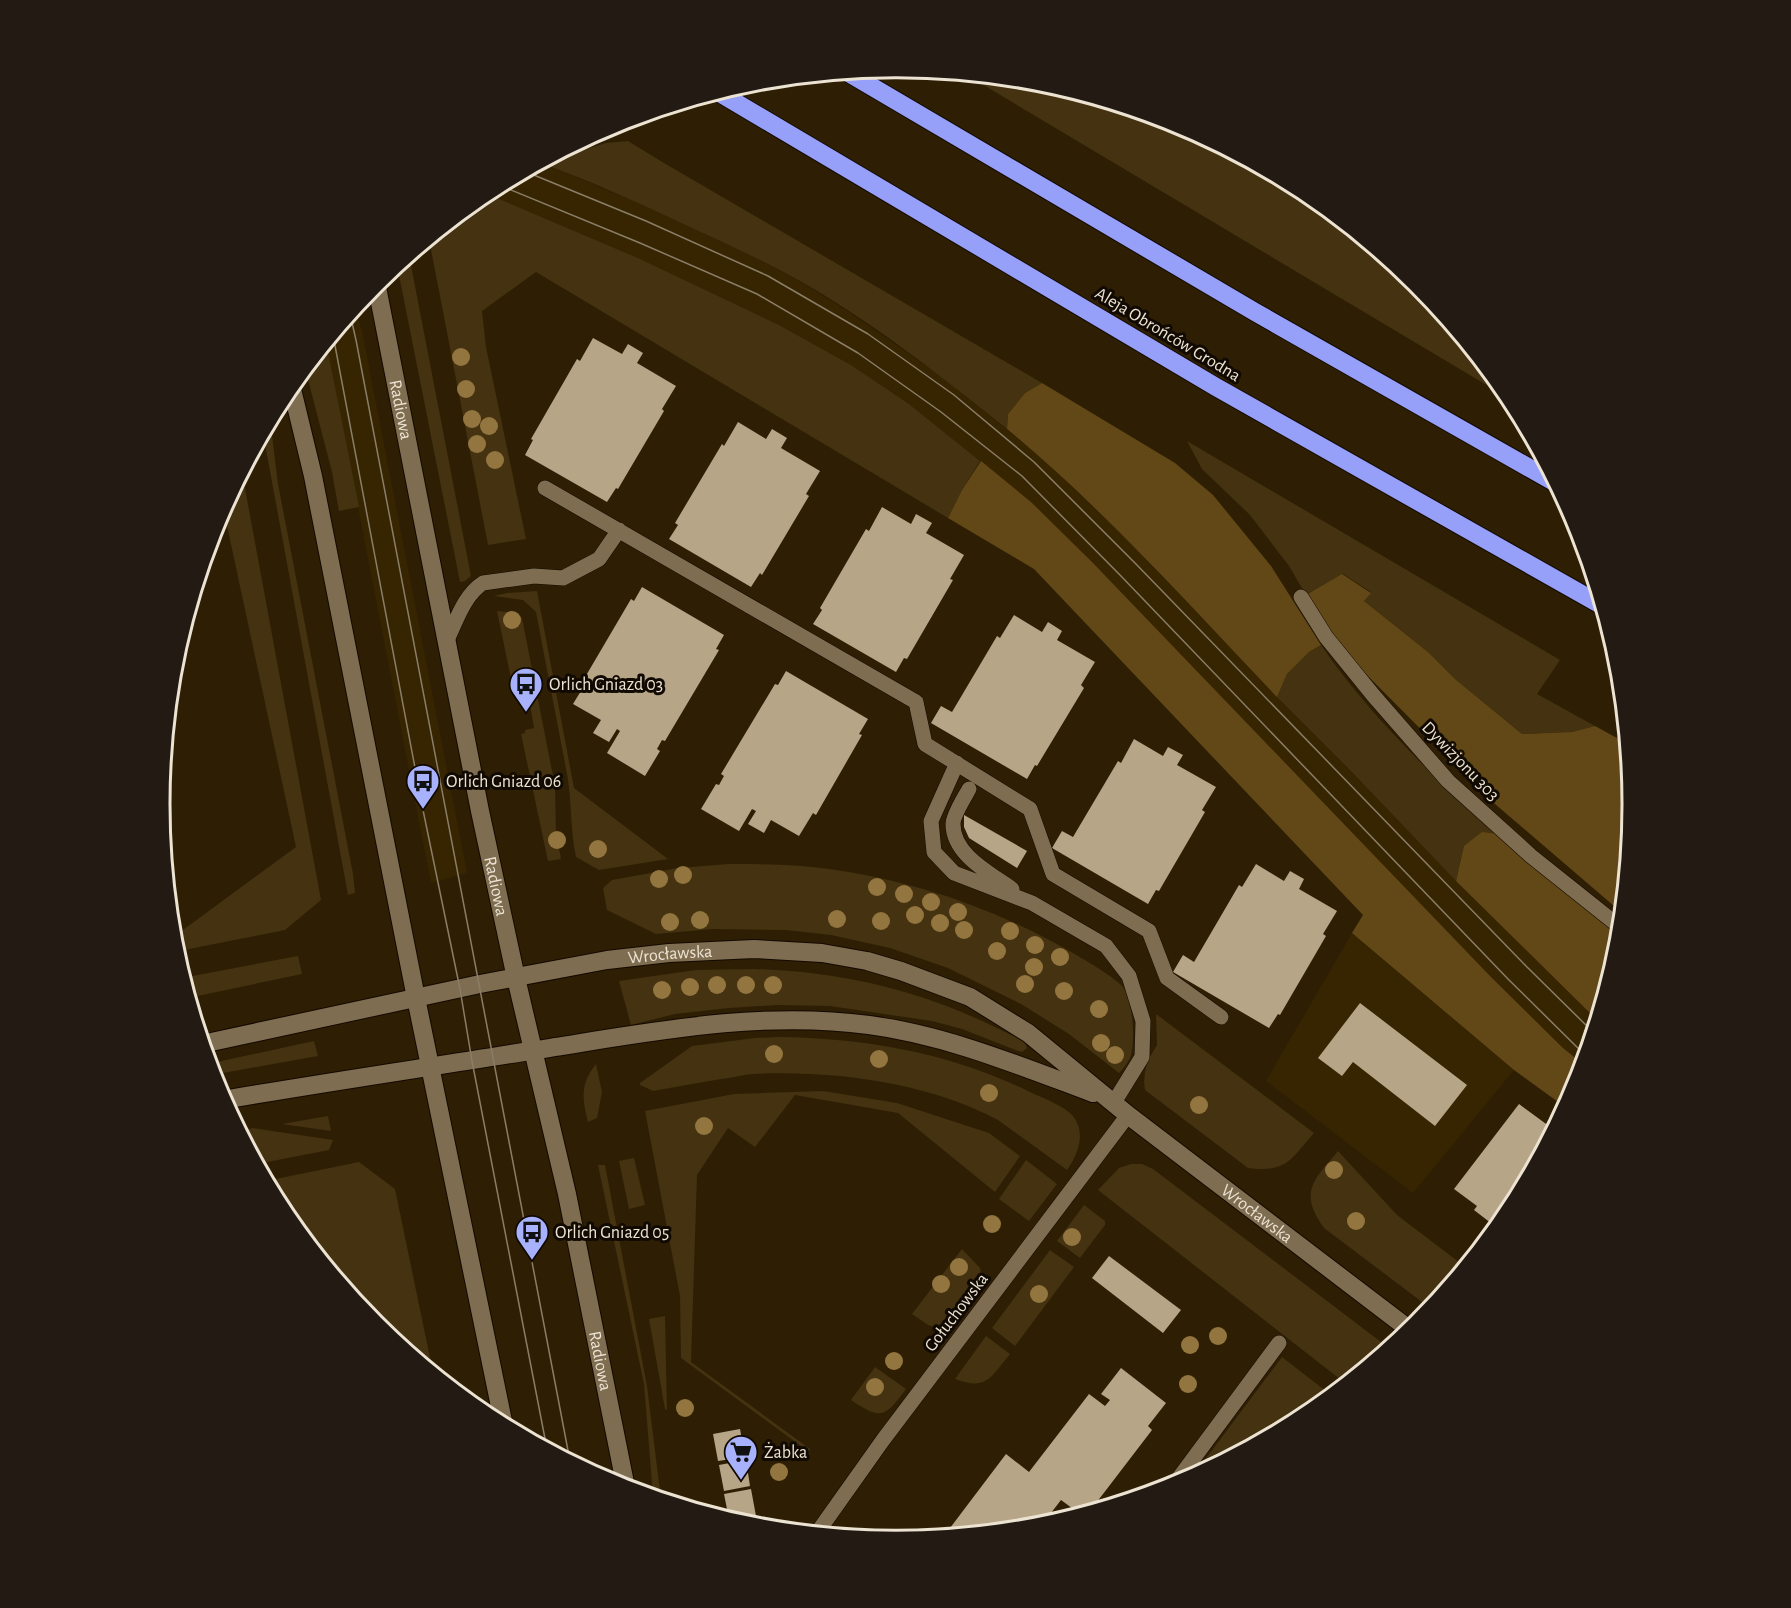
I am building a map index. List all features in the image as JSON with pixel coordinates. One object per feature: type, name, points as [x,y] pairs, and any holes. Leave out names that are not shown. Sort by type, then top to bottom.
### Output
[{"type":"highway","points":[[860,80],[1255,312],[1543,476]]},
{"type":"highway","name":"Aleja Obrońców Grodna","points":[[728,98],[1216,387],[1592,600]]},
{"type":"street","name":"Radiowa","points":[[378,295],[446,642],[516,978],[588,1294],[624,1477]]},
{"type":"street","points":[[294,398],[314,476],[416,998],[502,1414]]},
{"type":"street","name":"Wrocławska","points":[[210,1042],[480,984],[608,960],[717,950],[781,950],[844,956],[901,971],[970,998],[1028,1033],[1110,1101],[1402,1324]]},
{"type":"street","name":"Wrocławska","points":[[232,1098],[355,1077],[695,1025],[783,1020],[844,1022],[920,1034],[998,1058],[1110,1101]]},
{"type":"lane","points":[[545,488],[916,702],[925,744],[1030,809],[1053,874],[1149,931],[1167,978],[1221,1017]]},
{"type":"lane","points":[[446,642],[469,596],[477,587],[483,584],[534,576],[563,578],[599,559],[619,530]]},
{"type":"lane","name":"Dywizjonu 303","points":[[1301,597],[1326,637],[1448,781],[1531,856],[1612,920]]},
{"type":"lane","points":[[957,764],[932,822],[934,852],[954,873],[1032,903]]},
{"type":"lane","points":[[969,789],[953,822],[958,845],[983,869],[1032,903],[1106,946],[1129,976],[1143,1021],[1142,1057],[1110,1101]]},
{"type":"lane","name":"Gołuchowska","points":[[822,1526],[890,1431],[1128,1115]]},
{"type":"lane","points":[[1185,1469],[1279,1343]]},
{"type":"shaded area","points":[[980,83],[1037,92],[1129,117],[1173,133],[1258,175],[1299,200],[1374,258],[1441,325],[1488,386]]},
{"type":"shaded area","points":[[628,141],[1042,383],[1025,393],[1008,414],[1007,429],[881,332],[800,281],[653,210],[549,166],[581,150],[606,143]]},
{"type":"shaded area","points":[[549,166],[569,174],[666,215],[747,253],[801,282],[938,374],[1042,458],[1123,535],[1456,881],[1590,1013],[1575,1058],[1491,977],[1126,597],[1031,502],[909,404],[851,365],[779,325],[638,258],[496,198]]},
{"type":"shaded area","points":[[496,198],[638,258],[779,325],[851,365],[909,404],[980,461],[948,518],[536,272],[482,311],[486,347],[526,539],[488,545],[431,247]]},
{"type":"shaded area","points":[[411,264],[471,576],[460,582],[399,275]]},
{"type":"shaded area","points":[[358,317],[467,873],[431,883],[328,352]]},
{"type":"shaded area","points":[[328,352],[359,507],[339,511],[332,472],[308,379]]},
{"type":"shaded area","points":[[1042,383],[1175,463],[1213,495],[1271,566],[1321,645],[1309,652],[1287,674],[1277,697],[1112,525],[1007,429],[1008,414],[1025,393]]},
{"type":"shaded area","points":[[272,433],[278,484],[353,874],[355,893],[348,895],[265,444]]},
{"type":"shaded area","points":[[1187,441],[1560,660],[1537,694],[1595,726],[1572,732],[1522,734],[1455,679],[1428,652],[1364,601],[1371,592],[1343,574],[1306,595],[1289,566],[1250,515],[1202,469]]},
{"type":"shaded area","points":[[981,461],[1031,502],[1093,563],[1491,977],[1575,1058],[1557,1101],[1514,1070],[1352,933],[1363,915],[1034,569],[948,518],[962,490]]},
{"type":"shaded area","points":[[244,483],[321,900],[285,930],[184,950],[181,932],[296,847],[226,523]]},
{"type":"shaded area","points":[[1342,574],[1371,593],[1364,601],[1428,652],[1455,679],[1522,734],[1572,732],[1595,726],[1618,739],[1622,804],[1614,906],[1495,804],[1357,665],[1337,641],[1306,595]]},
{"type":"shaded area","points":[[537,591],[574,788],[668,859],[599,870],[576,857],[567,774],[536,612],[523,600],[494,596]]},
{"type":"shaded area","points":[[497,611],[518,613],[522,618],[555,786],[556,833],[561,859],[548,861],[521,734],[525,733],[525,730],[534,728],[529,698],[515,698]]},
{"type":"shaded area","points":[[1321,645],[1381,721],[1498,834],[1464,846],[1456,881],[1277,697],[1287,674],[1309,652]]},
{"type":"shaded area","points":[[1482,832],[1498,834],[1611,927],[1590,1013],[1456,881],[1464,846]]},
{"type":"shaded area","points":[[729,864],[804,866],[862,874],[958,900],[1019,925],[1089,962],[1123,987],[1129,1001],[1132,1022],[1133,1042],[1130,1058],[1119,1073],[1069,1034],[1021,1004],[948,968],[890,948],[831,935],[786,930],[713,929],[656,934],[607,910],[603,888],[612,880],[678,868]]},
{"type":"shaded area","points":[[1352,933],[1514,1070],[1413,1193],[1266,1081]]},
{"type":"shaded area","points":[[298,956],[302,974],[195,996],[190,976]]},
{"type":"shaded area","points":[[754,969],[825,975],[892,988],[989,1024],[1021,1040],[1027,1048],[1022,1052],[1018,1051],[962,1029],[932,1021],[830,1006],[777,1005],[729,1008],[675,1014],[631,1025],[619,981],[696,970]]},
{"type":"shaded area","points":[[1156,1014],[1314,1133],[1293,1157],[1280,1166],[1272,1168],[1248,1168],[1145,1090],[1148,1060],[1157,1045]]},
{"type":"shaded area","points":[[778,1037],[844,1041],[908,1050],[1002,1079],[1053,1102],[1072,1115],[1077,1122],[1080,1136],[1075,1157],[1067,1170],[998,1120],[941,1096],[878,1081],[782,1073],[748,1074],[653,1091],[640,1085],[692,1046]]},
{"type":"shaded area","points":[[314,1041],[318,1056],[222,1073],[217,1062]]},
{"type":"shaded area","points":[[596,1064],[602,1092],[597,1118],[588,1122],[584,1106],[584,1092],[587,1078]]},
{"type":"shaded area","points":[[823,1091],[897,1103],[989,1133],[1020,1156],[995,1192],[898,1113],[795,1095],[755,1147],[728,1128],[697,1175],[691,1362],[810,1449],[809,1452],[681,1358],[680,1296],[645,1111],[734,1094]]},
{"type":"shaded area","points":[[328,1116],[331,1131],[282,1124]]},
{"type":"shaded area","points":[[253,1128],[333,1140],[329,1150],[265,1163],[246,1129]]},
{"type":"shaded area","points":[[1338,1151],[1397,1215],[1458,1262],[1423,1302],[1324,1228],[1316,1216],[1311,1195],[1312,1187],[1322,1170]]},
{"type":"shaded area","points":[[634,1158],[645,1205],[629,1209],[619,1161]]},
{"type":"shaded area","points":[[1026,1160],[1057,1184],[1029,1221],[999,1199]]},
{"type":"shaded area","points":[[359,1162],[395,1189],[431,1361],[382,1317],[350,1283],[320,1246],[275,1179]]},
{"type":"shaded area","points":[[1131,1164],[1142,1164],[1153,1169],[1382,1343],[1339,1378],[1098,1190],[1119,1168]]},
{"type":"shaded area","points":[[598,1165],[605,1165],[647,1386],[660,1490],[652,1487],[644,1384]]},
{"type":"shaded area","points":[[1084,1205],[1105,1221],[1105,1225],[1080,1258],[1057,1241]]},
{"type":"shaded area","points":[[962,1249],[980,1268],[981,1288],[956,1322],[948,1327],[938,1328],[928,1325],[912,1314]]},
{"type":"shaded area","points":[[1050,1250],[1074,1267],[1015,1346],[992,1328]]},
{"type":"shaded area","points":[[665,1316],[667,1410],[649,1319]]},
{"type":"shaded area","points":[[986,1336],[1010,1354],[987,1380],[974,1383],[955,1379]]},
{"type":"shaded area","points":[[1282,1357],[1324,1390],[1258,1433],[1204,1461]]},
{"type":"shaded area","points":[[875,1367],[906,1389],[888,1410],[882,1413],[870,1411],[851,1400]]},
{"type":"building","points":[[593,338],[622,354],[628,344],[643,353],[637,363],[676,386],[662,409],[664,411],[618,489],[616,488],[607,502],[525,455],[533,440],[531,439],[577,359],[580,361]]},
{"type":"building","points":[[738,422],[766,439],[772,429],[787,438],[781,448],[820,471],[806,494],[809,496],[762,575],[760,573],[751,587],[669,539],[678,525],[675,523],[722,444],[724,446]]},
{"type":"building","points":[[882,507],[911,524],[916,514],[932,523],[926,533],[964,555],[950,579],[953,580],[907,659],[904,658],[896,672],[813,624],[866,529],[869,531]]},
{"type":"building","points":[[642,587],[724,635],[716,649],[719,650],[665,741],[662,740],[657,749],[660,751],[645,776],[607,753],[620,731],[617,729],[609,742],[593,733],[601,720],[573,704],[587,681],[584,679],[631,599],[634,601]]},
{"type":"building","points":[[1014,615],[1042,632],[1048,622],[1062,631],[1057,640],[1095,662],[1081,685],[1084,688],[1027,779],[931,723],[941,706],[952,712],[997,636],[1000,638]]},
{"type":"building","points":[[786,671],[868,719],[859,734],[862,735],[816,815],[813,813],[799,836],[771,820],[764,833],[748,824],[756,811],[752,809],[739,831],[701,809],[716,784],[719,785],[724,776],[721,774],[775,684],[778,685]]},
{"type":"building","points":[[1134,739],[1163,756],[1168,747],[1183,755],[1177,765],[1216,787],[1202,810],[1205,812],[1159,891],[1156,890],[1148,904],[1052,848],[1062,831],[1073,837],[1118,761],[1121,763]]},
{"type":"building","points":[[964,815],[1027,851],[1017,868],[969,838],[964,827]]},
{"type":"building","points":[[1256,864],[1284,881],[1290,871],[1304,879],[1299,889],[1337,911],[1323,934],[1326,936],[1280,1015],[1278,1014],[1269,1028],[1173,972],[1183,955],[1194,962],[1239,885],[1242,887]]},
{"type":"building","points":[[1360,1003],[1467,1085],[1435,1126],[1353,1062],[1342,1076],[1318,1058]]},
{"type":"building","points":[[1519,1104],[1547,1125],[1524,1167],[1489,1221],[1474,1210],[1477,1206],[1454,1189]]},
{"type":"building","points":[[1109,1256],[1181,1310],[1163,1333],[1092,1278]]},
{"type":"building","points":[[1121,1368],[1166,1403],[1148,1426],[1152,1430],[1098,1500],[1072,1508],[1061,1500],[1051,1513],[990,1524],[951,1527],[1006,1454],[1029,1472],[1089,1394],[1105,1406],[1110,1400],[1101,1394]]},
{"type":"building","points":[[740,1429],[745,1457],[718,1461],[713,1434]]},
{"type":"building","points":[[746,1460],[750,1486],[724,1491],[719,1465]]},
{"type":"building","points":[[751,1489],[756,1516],[727,1510],[724,1494]]},
{"type":"tram line","points":[[533,175],[646,221],[768,276],[868,334],[954,395],[1034,462],[1587,1026]]},
{"type":"tram line","points":[[510,189],[757,294],[858,353],[941,412],[1022,476],[1508,979],[1579,1049]]},
{"type":"tram line","points":[[352,323],[568,1452]]},
{"type":"tram line","points":[[335,344],[545,1440]]},
{"type":"place","name":"Orlich Gniazd 03","points":[[526,713]]},
{"type":"place","name":"Orlich Gniazd 06","points":[[423,810]]},
{"type":"place","name":"Orlich Gniazd 05","points":[[532,1261]]},
{"type":"place","name":"Żabka","points":[[741,1481]]}]
